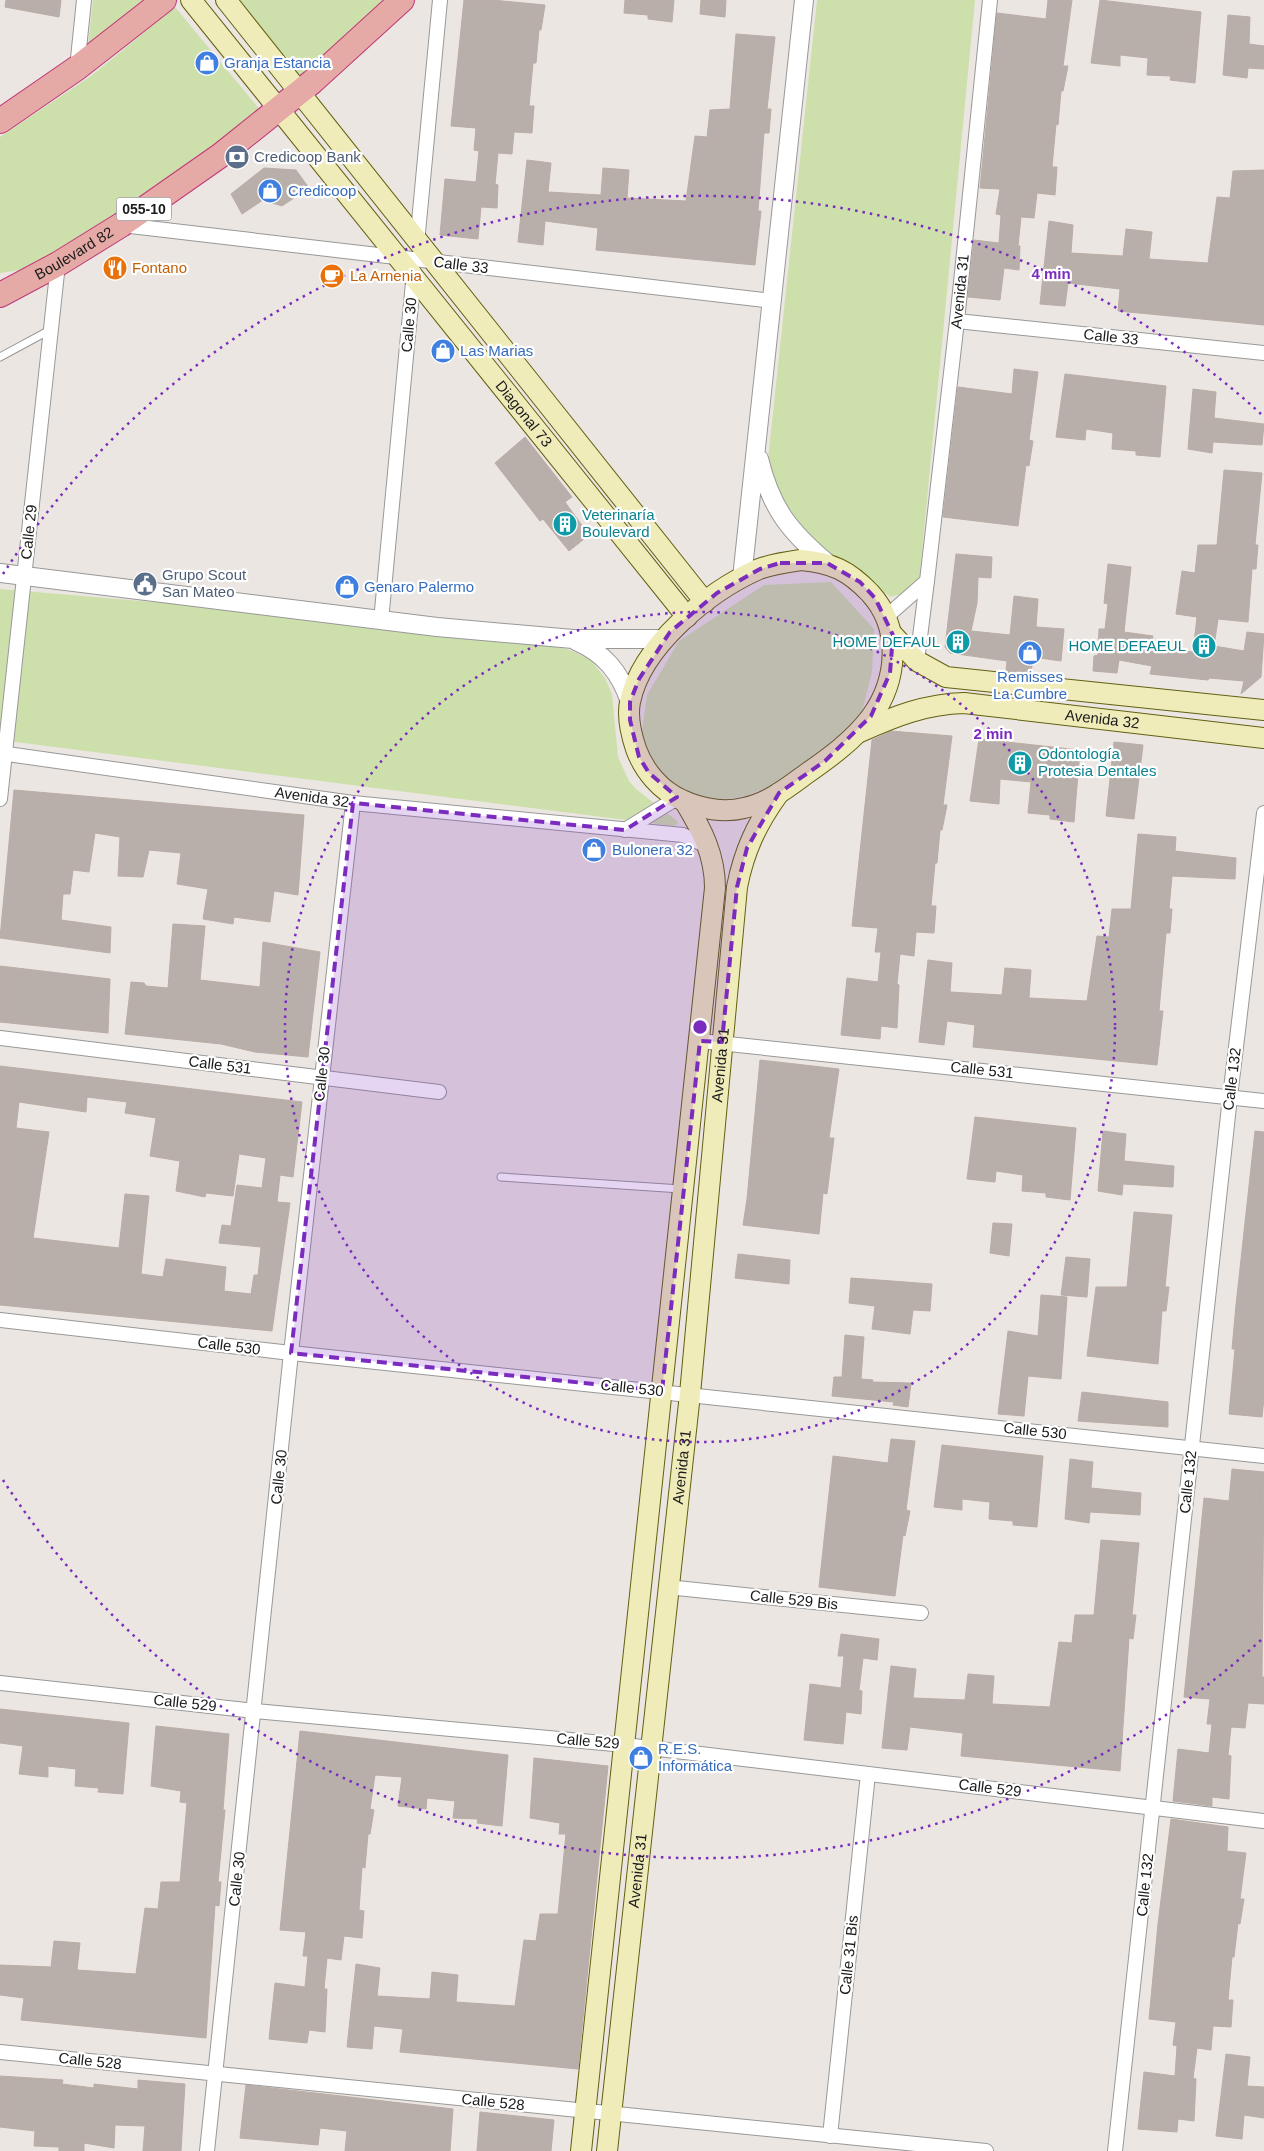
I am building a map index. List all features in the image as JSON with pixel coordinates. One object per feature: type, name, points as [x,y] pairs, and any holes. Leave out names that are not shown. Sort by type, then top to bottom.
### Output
[{"type":"highway","points":[[0,121],[77,68],[164,0]]},
{"type":"highway","name":"Boulevard 82","points":[[4,292],[58,264],[121,225],[221,155],[280,110],[402,0]]},
{"type":"main road","name":"Diagonal 73","points":[[191,0],[280,110],[415,259],[705,602]]},
{"type":"main road","name":"Diagonal 73","points":[[226,0],[299,93],[415,259],[687,617]]},
{"type":"main road","points":[[827,563],[801,560],[780,563],[760,569],[742,578],[705,602],[665,639],[639,679],[630,702],[632,739],[639,757],[649,773],[681,800],[704,808],[723,811],[743,809],[762,803],[779,794],[825,761],[856,734],[872,716],[883,695],[890,673],[890,626]]},
{"type":"main road","name":"Avenida 32","points":[[827,563],[860,582],[875,598],[890,626],[917,661],[946,677],[1264,710]]},
{"type":"main road","name":"Avenida 32","points":[[856,734],[916,709],[940,704],[964,703],[1264,738]]},
{"type":"main road","name":"Avenida 31","points":[[607,2151],[667,1587],[690,1394],[740,868],[755,829],[779,794]]},
{"type":"main road","name":"Avenida 31","points":[[581,2151],[715,888],[715,873],[710,847],[681,800]]},
{"type":"street","points":[[77,68],[84,0]]},
{"type":"street","name":"Calle 30","points":[[381,621],[440,0]]},
{"type":"street","points":[[742,578],[804,0]]},
{"type":"street","name":"Avenida 31","points":[[917,661],[957,321],[990,0]]},
{"type":"street","name":"Calle 33","points":[[121,225],[772,301]]},
{"type":"street","name":"Calle 29","points":[[0,799],[2,754],[24,576],[58,264]]},
{"type":"street","name":"Calle 33","points":[[957,321],[1264,353]]},
{"type":"street","points":[[756,449],[764,481],[781,515],[803,541],[827,563]]},
{"type":"street","points":[[0,573],[381,621],[573,639],[665,639]]},
{"type":"street","points":[[890,626],[927,581]]},
{"type":"street","points":[[573,639],[589,646],[604,657],[616,670],[625,685],[630,702]]},
{"type":"street","name":"Avenida 32","points":[[2,754],[353,803],[683,835],[710,847]]},
{"type":"street","points":[[625,830],[681,800]]},
{"type":"street","name":"Calle 30","points":[[207,2151],[353,803]]},
{"type":"street","name":"Calle 132","points":[[1115,2151],[1230,1098],[1264,814]]},
{"type":"street","name":"Calle 531","points":[[0,1038],[439,1092]]},
{"type":"street","name":"Calle 531","points":[[700,1041],[1264,1101]]},
{"type":"street","name":"Calle 530","points":[[0,1320],[292,1353],[1264,1456]]},
{"type":"street","name":"Calle 529 Bis","points":[[667,1587],[922,1613]]},
{"type":"street","name":"Calle 529","points":[[0,1683],[255,1711],[625,1745],[1264,1821]]},
{"type":"street","name":"Calle 31 Bis","points":[[830,2136],[868,1774]]},
{"type":"street","name":"Calle 528","points":[[0,2052],[986,2151]]},
{"type":"lane","points":[[0,357],[51,330]]},
{"type":"lane","points":[[501,1177],[684,1189]]},
{"type":"highlighted area","points":[[780,563],[827,563],[860,582],[875,598],[893,635],[890,673],[871,716],[825,761],[779,793],[747,848],[737,887],[722,1042],[700,1041],[662,1391],[291,1353],[353,803],[625,830],[677,797],[649,773],[639,757],[630,720],[630,702],[639,679],[670,632],[717,593],[760,569]]},
{"type":"green space","points":[[93,0],[148,0],[88,46]]},
{"type":"green space","points":[[240,0],[387,0],[300,77]]},
{"type":"green space","points":[[817,0],[975,0],[919,583],[908,592],[891,597],[800,536],[766,478]]},
{"type":"green space","points":[[175,7],[261,111],[164,185],[28,269],[0,273],[0,137],[91,76]]},
{"type":"green space","points":[[831,582],[874,629],[872,672],[860,719],[800,774],[746,796],[692,804],[661,782],[640,745],[647,695],[679,641],[764,585]]},
{"type":"green space","points":[[0,589],[422,625],[567,649],[590,659],[605,678],[612,694],[618,757],[629,781],[636,789],[677,821],[678,824],[673,826],[0,740]]},
{"type":"building","points":[[6,0],[61,0],[59,17],[5,7]]},
{"type":"building","points":[[464,0],[492,0],[545,5],[541,30],[539,30],[536,63],[533,63],[529,106],[534,106],[532,133],[514,132],[512,154],[498,153],[495,184],[498,185],[497,208],[481,207],[478,239],[440,235],[445,179],[476,182],[479,151],[474,150],[476,128],[451,126]]},
{"type":"building","points":[[625,0],[674,0],[672,22],[648,19],[648,15],[624,13]]},
{"type":"building","points":[[701,0],[726,0],[725,17],[700,14]]},
{"type":"building","points":[[1048,0],[1072,0],[1063,66],[1068,66],[1063,91],[1061,91],[1052,167],[1057,167],[1055,195],[1037,193],[1034,218],[1021,217],[1018,246],[1020,246],[1019,270],[1004,268],[1000,300],[968,297],[974,240],[999,243],[1001,215],[996,214],[1000,189],[980,188],[997,13],[1046,19]]},
{"type":"building","points":[[1100,0],[1201,12],[1195,83],[1170,80],[1171,76],[1147,75],[1148,58],[1120,55],[1120,66],[1091,63]]},
{"type":"building","points":[[1228,15],[1250,17],[1249,44],[1264,46],[1264,69],[1248,68],[1247,78],[1223,75]]},
{"type":"building","points":[[736,34],[775,37],[767,109],[771,109],[769,133],[764,133],[758,211],[761,211],[755,265],[596,250],[598,228],[545,221],[543,245],[518,242],[527,160],[551,163],[548,192],[601,195],[603,168],[629,170],[627,198],[686,201],[695,136],[707,137],[710,110],[730,109]]},
{"type":"building","name":"Credicoop","points":[[264,168],[296,170],[309,188],[282,206],[263,200],[242,214],[231,194]]},
{"type":"building","points":[[1264,170],[1264,325],[1118,311],[1120,289],[1068,283],[1065,306],[1040,304],[1049,221],[1073,225],[1071,253],[1123,256],[1126,229],[1152,232],[1149,259],[1208,263],[1217,197],[1230,198],[1233,171]]},
{"type":"building","points":[[1014,369],[1038,372],[1029,440],[1033,441],[1029,466],[1026,465],[1018,526],[943,517],[958,387],[1012,394]]},
{"type":"building","points":[[1065,374],[1166,386],[1160,457],[1136,455],[1136,451],[1112,449],[1113,433],[1086,429],[1085,440],[1056,437]]},
{"type":"building","points":[[1193,389],[1216,392],[1214,418],[1264,424],[1262,445],[1213,442],[1212,453],[1188,449]]},
{"type":"building","points":[[525,437],[572,497],[565,502],[589,535],[569,551],[543,519],[540,521],[495,463]]},
{"type":"building","points":[[1224,470],[1262,473],[1255,545],[1258,545],[1256,569],[1252,569],[1248,622],[1218,619],[1214,646],[1244,651],[1247,632],[1264,634],[1261,677],[1241,694],[1244,681],[1209,678],[1208,680],[1150,674],[1152,666],[1119,660],[1117,673],[1093,671],[1094,656],[1098,655],[1099,629],[1105,629],[1108,604],[1104,603],[1108,564],[1131,567],[1124,632],[1153,636],[1151,647],[1193,652],[1197,617],[1176,614],[1182,571],[1195,573],[1198,545],[1217,545]]},
{"type":"building","points":[[956,554],[992,557],[991,578],[978,577],[977,603],[971,631],[1010,635],[1014,596],[1038,599],[1036,627],[1064,629],[1061,661],[1033,657],[1031,674],[1006,671],[1007,661],[950,653],[945,647]]},
{"type":"building","points":[[891,731],[952,736],[943,805],[947,805],[942,830],[940,830],[931,906],[936,906],[934,933],[916,932],[914,956],[900,954],[897,984],[899,985],[897,1028],[881,1026],[880,1039],[841,1035],[847,978],[878,982],[881,952],[875,952],[878,928],[852,926],[872,740]]},
{"type":"building","points":[[979,739],[1080,750],[1074,822],[1050,819],[1050,815],[1028,813],[1031,782],[1000,779],[999,804],[970,801]]},
{"type":"building","points":[[1114,742],[1143,745],[1134,819],[1106,816]]},
{"type":"building","points":[[14,790],[304,815],[298,895],[274,891],[270,922],[234,917],[233,924],[203,919],[208,889],[177,884],[181,853],[149,850],[143,877],[118,876],[120,837],[95,833],[89,872],[73,870],[70,894],[63,894],[61,920],[111,927],[110,953],[0,938]]},
{"type":"building","points":[[1138,834],[1176,837],[1175,851],[1236,858],[1235,879],[1172,876],[1169,909],[1172,909],[1170,933],[1166,933],[1159,1011],[1163,1011],[1157,1065],[973,1047],[975,1025],[947,1021],[944,1045],[919,1042],[928,960],[952,963],[950,992],[1002,995],[1005,968],[1031,970],[1029,998],[1087,1001],[1097,936],[1109,937],[1112,909],[1131,909]]},
{"type":"building","points":[[173,924],[205,926],[200,980],[260,987],[263,942],[320,952],[308,1057],[255,1052],[221,1044],[125,1034],[131,982],[144,983],[146,986],[168,988]]},
{"type":"building","points":[[0,966],[110,979],[108,1033],[0,1022]]},
{"type":"building","points":[[760,1060],[839,1069],[829,1138],[834,1138],[827,1194],[823,1193],[819,1234],[743,1225]]},
{"type":"building","points":[[0,1066],[302,1102],[293,1177],[280,1175],[277,1202],[290,1203],[272,1331],[0,1305]],"holes":[[[87,1097],[127,1102],[125,1113],[156,1118],[150,1156],[180,1161],[176,1191],[205,1197],[206,1193],[233,1196],[239,1154],[266,1158],[262,1188],[237,1185],[231,1226],[222,1225],[219,1243],[261,1247],[258,1275],[254,1275],[251,1294],[224,1291],[226,1267],[166,1259],[163,1277],[141,1274],[149,1196],[125,1194],[119,1248],[33,1238],[49,1132],[16,1128],[19,1102],[86,1112]]]},
{"type":"building","points":[[975,1117],[1076,1128],[1070,1200],[1046,1197],[1046,1193],[1022,1191],[1023,1175],[996,1171],[995,1182],[967,1179]]},
{"type":"building","points":[[1103,1131],[1126,1134],[1124,1161],[1174,1166],[1173,1187],[1123,1184],[1122,1195],[1098,1191]]},
{"type":"building","points":[[1255,1131],[1264,1132],[1264,1398],[1262,1417],[1229,1414],[1235,1349],[1232,1349],[1236,1305]]},
{"type":"building","points":[[1134,1212],[1172,1215],[1165,1287],[1169,1287],[1166,1311],[1162,1311],[1158,1364],[1087,1356],[1096,1287],[1127,1287]]},
{"type":"building","points":[[993,1223],[1012,1224],[1009,1256],[990,1253]]},
{"type":"building","points":[[738,1254],[790,1260],[789,1284],[735,1278]]},
{"type":"building","points":[[1066,1257],[1090,1259],[1087,1297],[1061,1295]]},
{"type":"building","points":[[851,1278],[932,1284],[930,1311],[913,1310],[910,1334],[872,1329],[875,1306],[849,1303]]},
{"type":"building","points":[[1041,1295],[1067,1297],[1061,1379],[1028,1376],[1024,1416],[998,1414],[1008,1331],[1038,1336]]},
{"type":"building","points":[[845,1335],[864,1337],[861,1379],[873,1380],[872,1382],[911,1383],[908,1407],[893,1405],[894,1402],[832,1396],[834,1377],[842,1377]]},
{"type":"building","points":[[1082,1392],[1168,1402],[1168,1427],[1078,1421]]},
{"type":"building","points":[[891,1439],[915,1441],[906,1510],[910,1511],[905,1536],[903,1535],[895,1596],[819,1587],[833,1456],[888,1463]]},
{"type":"building","points":[[942,1445],[1043,1456],[1037,1527],[1013,1525],[1013,1521],[989,1519],[990,1502],[962,1499],[962,1510],[934,1507]]},
{"type":"building","points":[[1070,1459],[1093,1462],[1091,1488],[1141,1493],[1140,1515],[1090,1512],[1089,1523],[1065,1519]]},
{"type":"building","points":[[1232,1469],[1264,1472],[1262,1677],[1264,1677],[1264,1704],[1248,1703],[1245,1728],[1231,1727],[1228,1755],[1231,1756],[1229,1799],[1212,1797],[1212,1806],[1173,1801],[1178,1749],[1209,1753],[1212,1724],[1207,1724],[1210,1699],[1184,1697],[1204,1498],[1229,1501]]},
{"type":"building","points":[[1101,1540],[1139,1543],[1132,1615],[1136,1615],[1133,1639],[1129,1638],[1120,1771],[961,1756],[963,1733],[910,1727],[907,1750],[882,1748],[891,1666],[916,1669],[913,1698],[965,1700],[968,1674],[994,1676],[992,1704],[1050,1707],[1059,1642],[1072,1643],[1075,1615],[1094,1615]]},
{"type":"building","points":[[841,1634],[879,1639],[877,1660],[863,1658],[859,1690],[862,1691],[861,1714],[846,1712],[843,1744],[804,1740],[810,1684],[841,1688],[844,1656],[838,1656]]},
{"type":"building","points":[[0,1709],[129,1723],[123,1794],[98,1792],[99,1788],[75,1786],[76,1769],[48,1766],[48,1777],[19,1774],[23,1746],[0,1743]]},
{"type":"building","points":[[156,1726],[229,1734],[223,1810],[225,1810],[218,1882],[221,1882],[219,1906],[215,1905],[206,2038],[21,2020],[24,1998],[0,1995],[0,1965],[51,1967],[54,1941],[80,1943],[77,1970],[136,1974],[145,1908],[158,1909],[161,1882],[180,1882],[187,1803],[180,1802],[181,1791],[151,1786]]},
{"type":"building","points":[[300,1731],[508,1755],[502,1826],[477,1823],[478,1819],[453,1818],[455,1801],[427,1798],[426,1809],[398,1806],[402,1777],[375,1775],[370,1809],[374,1810],[370,1834],[368,1834],[365,1868],[362,1867],[359,1910],[364,1911],[362,1938],[344,1936],[341,1960],[327,1958],[324,1989],[327,1989],[325,2032],[309,2030],[307,2043],[269,2039],[275,1983],[305,1987],[308,1956],[303,1956],[306,1932],[280,1930]]},
{"type":"building","points":[[534,1758],[608,1766],[578,2069],[400,2052],[403,2029],[374,2026],[372,2049],[347,2047],[356,1964],[380,1968],[377,1996],[430,1999],[432,1972],[458,1975],[456,2002],[515,2006],[524,1940],[536,1941],[540,1914],[558,1914],[566,1834],[559,1834],[560,1823],[530,1818]]},
{"type":"building","points":[[1171,1819],[1228,1827],[1227,1851],[1246,1853],[1240,1899],[1244,1899],[1240,1924],[1238,1923],[1234,1957],[1232,1957],[1228,2000],[1233,2000],[1231,2027],[1213,2026],[1211,2050],[1197,2048],[1193,2078],[1196,2079],[1194,2121],[1178,2119],[1177,2132],[1138,2129],[1144,2072],[1175,2076],[1177,2046],[1173,2045],[1176,2022],[1149,2019]]},
{"type":"building","points":[[1226,2054],[1250,2057],[1247,2086],[1264,2087],[1264,2118],[1244,2115],[1242,2139],[1216,2136]]},
{"type":"building","points":[[0,2076],[63,2080],[62,2084],[94,2088],[94,2084],[138,2089],[138,2080],[185,2084],[181,2151],[143,2151],[145,2126],[115,2125],[114,2148],[84,2143],[84,2151],[59,2151],[59,2147],[34,2146],[35,2131],[0,2127]]},
{"type":"building","points":[[246,2085],[453,2109],[450,2151],[345,2151],[347,2131],[320,2128],[318,2145],[240,2138]]},
{"type":"building","points":[[480,2112],[554,2120],[551,2151],[477,2151]]},
{"type":"place","name":"Granja Estancia","points":[[207,63]]},
{"type":"place","name":"Credicoop Bank","points":[[237,157]]},
{"type":"place","name":"Credicoop","points":[[270,191]]},
{"type":"place","name":"Fontano","points":[[115,268]]},
{"type":"place","name":"La Arnenia","points":[[332,276]]},
{"type":"place","name":"Las Marias","points":[[443,351]]},
{"type":"place","name":"Veterinaría Boulevard","points":[[565,524]]},
{"type":"place","name":"Grupo Scout San Mateo","points":[[145,584]]},
{"type":"place","name":"Genaro Palermo","points":[[347,587]]},
{"type":"place","name":"HOME DEFAUL","points":[[958,642]]},
{"type":"place","name":"HOME DEFAEUL","points":[[1204,646]]},
{"type":"place","name":"Remisses La Cumbre","points":[[1030,653]]},
{"type":"place","name":"Odontología Protesia Dentales","points":[[1020,763]]},
{"type":"place","name":"Bulonera 32","points":[[594,850]]},
{"type":"place","name":"R.E.S. Informática","points":[[641,1758]]}]
